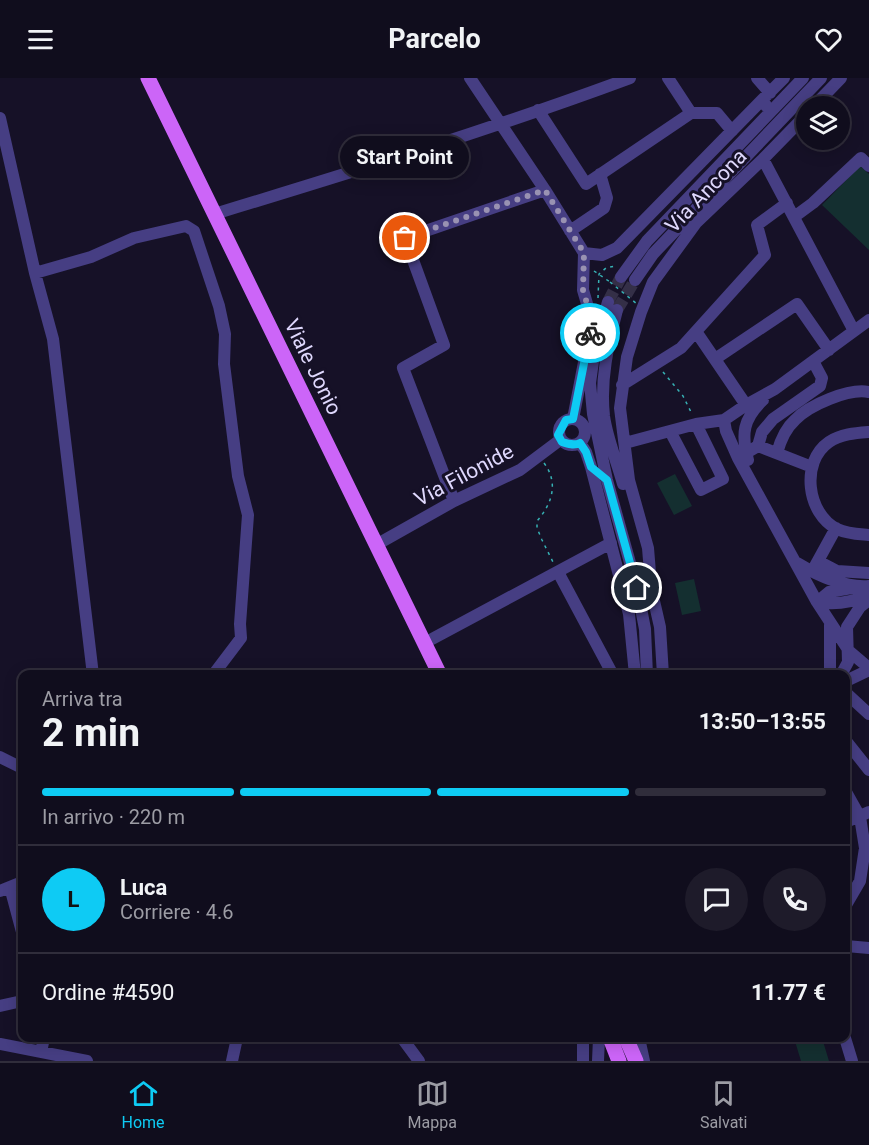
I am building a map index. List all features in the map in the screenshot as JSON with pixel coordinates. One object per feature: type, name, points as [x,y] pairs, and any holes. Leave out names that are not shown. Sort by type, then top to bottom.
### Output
[{"type":"main road","name":"Viale Jonio","points":[[148,78],[438,670]]},
{"type":"main road","name":"Viale Jonio","points":[[159,78],[221,212],[447,670]]},
{"type":"main road","points":[[612,1042],[619,1061]]},
{"type":"main road","points":[[630,1042],[638,1060]]},
{"type":"street","points":[[470,78],[584,253],[587,270],[583,290],[592,321],[573,419]]},
{"type":"street","points":[[221,212],[474,134],[609,82],[630,78]]},
{"type":"street","points":[[668,78],[691,113]]},
{"type":"street","points":[[757,78],[766,96],[769,113]]},
{"type":"street","points":[[587,270],[602,255],[617,248],[784,78]]},
{"type":"street","name":"Via Ancona","points":[[616,280],[647,241],[803,78]]},
{"type":"street","name":"Via Ancona","points":[[635,280],[652,255],[821,78]]},
{"type":"street","points":[[824,96],[841,78]]},
{"type":"street","points":[[538,110],[586,184],[691,113],[717,113],[732,131]]},
{"type":"street","points":[[0,118],[35,273],[53,339],[92,670]]},
{"type":"street","points":[[779,121],[790,131]]},
{"type":"street","name":"Via Ancona","points":[[651,585],[648,548],[628,480],[620,408],[627,357],[641,312],[653,282],[696,223],[796,125]]},
{"type":"street","points":[[794,217],[861,158],[869,166]]},
{"type":"street","points":[[763,159],[854,331]]},
{"type":"street","points":[[570,231],[604,208],[607,198],[600,174]]},
{"type":"street","points":[[454,501],[403,368],[444,345],[405,238],[545,190]]},
{"type":"street","points":[[622,385],[681,348],[697,333],[765,255],[757,225],[787,203]]},
{"type":"street","points":[[35,273],[91,257],[134,238],[186,226],[194,231],[219,306],[225,334],[225,375],[238,476],[248,515],[241,638],[217,670]]},
{"type":"street","points":[[584,253],[602,255]]},
{"type":"street","points":[[608,304],[595,347],[590,383],[593,414],[607,480],[637,588],[645,629],[647,670]]},
{"type":"street","name":"Via Ancona","points":[[608,304],[603,383],[604,418],[651,585],[660,627],[663,670]]},
{"type":"street","points":[[715,359],[797,304],[829,350]]},
{"type":"street","points":[[753,482],[746,453],[746,423],[752,411],[775,389],[869,320]]},
{"type":"street","points":[[697,333],[746,405]]},
{"type":"street","points":[[746,453],[758,446],[762,432],[773,418],[820,386],[822,378],[813,361]]},
{"type":"street","points":[[625,443],[696,424],[724,420],[775,389]]},
{"type":"street","points":[[777,453],[780,442],[795,419],[829,398],[853,392],[869,392]]},
{"type":"street","points":[[573,419],[579,421],[584,440],[570,444],[560,440],[558,432],[566,420],[573,419]]},
{"type":"street","points":[[724,420],[726,431],[738,458],[817,602],[849,651],[869,669],[850,679]]},
{"type":"street","points":[[670,431],[701,490],[723,479],[696,424]]},
{"type":"street","points":[[869,432],[848,434],[829,442],[819,453],[812,466],[810,482],[818,511],[836,528],[853,534],[869,535]]},
{"type":"street","name":"Via Filonide","points":[[383,540],[454,501],[520,470],[560,440]]},
{"type":"street","points":[[580,443],[591,467],[629,614],[635,670]]},
{"type":"street","points":[[758,446],[812,466]]},
{"type":"street","points":[[591,467],[607,480]]},
{"type":"street","points":[[815,567],[836,528]]},
{"type":"street","points":[[432,639],[610,543]]},
{"type":"street","points":[[796,563],[837,571],[869,573]]},
{"type":"street","points":[[815,567],[863,587]]},
{"type":"street","points":[[558,572],[610,670]]},
{"type":"street","points":[[817,602],[829,592],[863,587]]},
{"type":"street","points":[[817,602],[832,604],[857,600],[869,595]]},
{"type":"street","points":[[844,670],[848,662],[849,651],[847,627],[860,607],[869,600]]},
{"type":"street","points":[[830,624],[832,670]]},
{"type":"street","points":[[834,670],[840,657],[849,651]]},
{"type":"street","points":[[850,697],[869,714]]},
{"type":"street","points":[[850,746],[869,770]]},
{"type":"street","points":[[0,757],[18,766]]},
{"type":"street","points":[[850,797],[865,814],[865,848],[860,881],[850,898]]},
{"type":"street","points":[[850,820],[865,814]]},
{"type":"street","points":[[5,889],[18,922]]},
{"type":"street","points":[[850,946],[869,948]]},
{"type":"street","points":[[0,1006],[18,1002]]},
{"type":"street","points":[[41,1052],[43,1042]]},
{"type":"street","points":[[232,1061],[236,1042]]},
{"type":"street","points":[[405,1042],[419,1061]]},
{"type":"street","points":[[583,1042],[583,1061]]},
{"type":"street","points":[[598,1061],[599,1042]]},
{"type":"street","points":[[638,1060],[639,1042]]},
{"type":"street","points":[[846,1042],[852,1061]]},
{"type":"street","points":[[0,1044],[87,1061]]},
{"type":"path","points":[[598,274],[606,268],[621,263]]},
{"type":"path","points":[[587,270],[616,280],[637,304]]},
{"type":"path","points":[[598,274],[608,304]]},
{"type":"path","points":[[656,365],[683,396],[696,424]]},
{"type":"path","points":[[538,456],[552,478],[553,488],[548,508],[537,521],[537,528],[558,572]]},
{"type":"green space","points":[[860,166],[869,174],[869,250],[822,205]]},
{"type":"green space","points":[[675,474],[692,506],[674,515],[657,483]]},
{"type":"green space","points":[[694,579],[701,611],[682,615],[675,583]]},
{"type":"green space","points":[[795,1042],[823,1042],[829,1061],[801,1061]]},
{"type":"tunnel","points":[[608,302],[621,277]]},
{"type":"tunnel","points":[[617,310],[635,280]]},
{"type":"way so far","points":[[405,238],[545,190],[584,253],[582,280],[592,321],[590,333]]},
{"type":"place","name":"Start Point","points":[[405,238]]},
{"type":"route","points":[[590,333],[573,419],[566,420],[558,435],[562,442],[574,445],[580,443],[591,467],[607,480],[637,588]]}]
